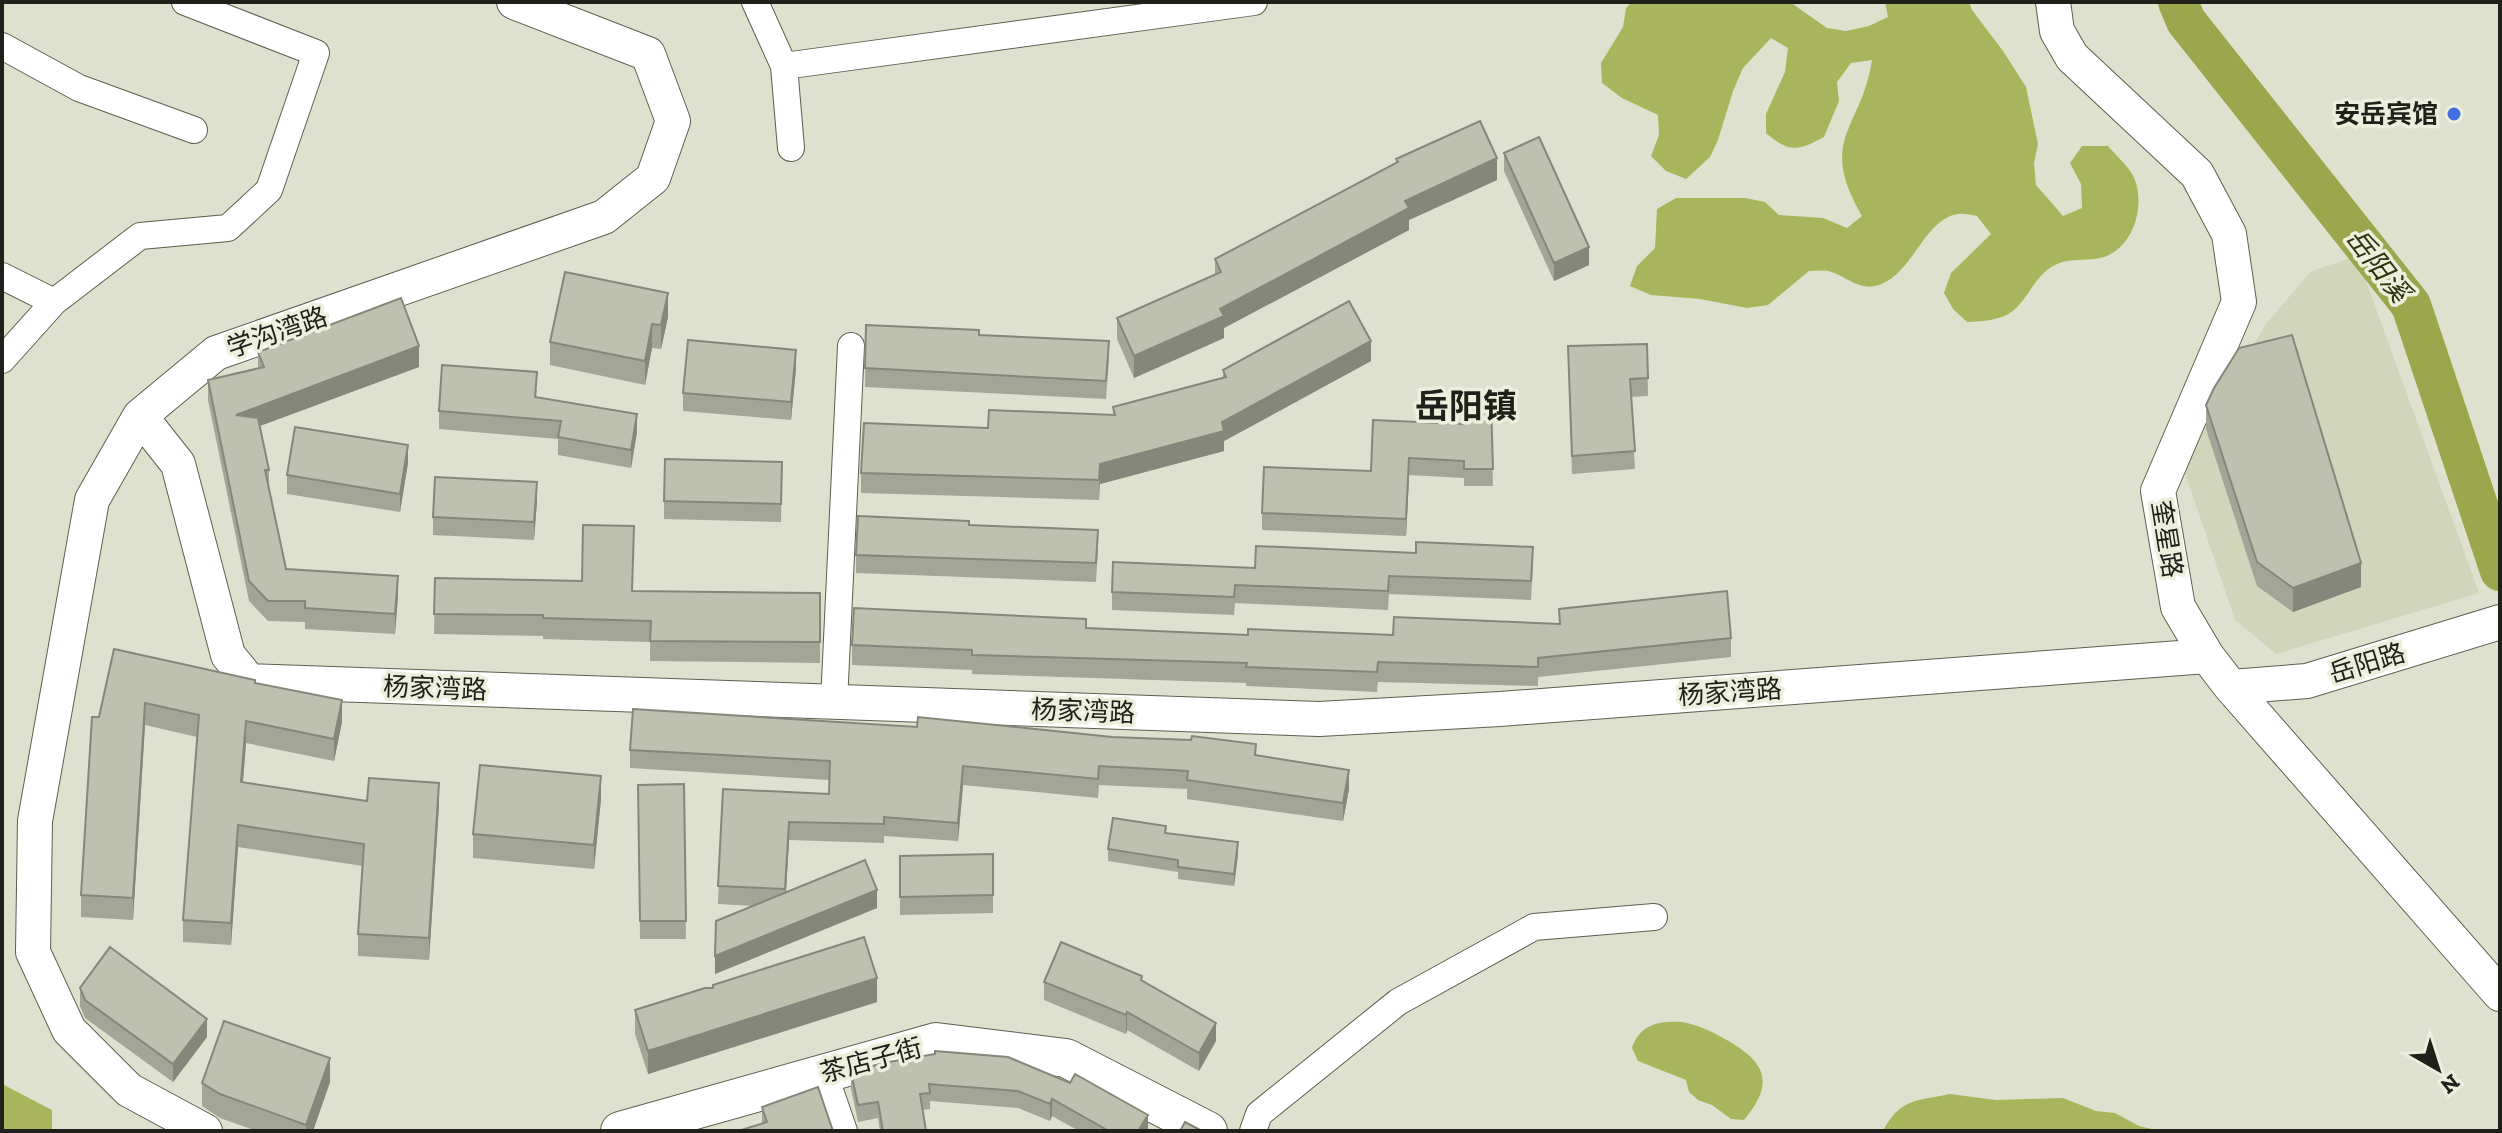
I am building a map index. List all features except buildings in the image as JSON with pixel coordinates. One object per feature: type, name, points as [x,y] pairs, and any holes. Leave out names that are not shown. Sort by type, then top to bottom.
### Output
[{"type":"main road","name":"茶店子街","points":[[620,1131],[936,1042],[1066,1058],[1186,1126]]},
{"type":"street","points":[[2,360],[54,302],[140,236],[228,228],[269,190],[316,53],[185,2]]},
{"type":"street","name":"学沟湾路","points":[[205,1131],[129,1090],[69,1030],[33,952],[35,821],[92,500],[140,416],[216,353],[604,217],[653,178],[673,121],[648,54],[514,2]]},
{"type":"street","points":[[755,2],[784,66],[791,148]]},
{"type":"street","points":[[784,66],[1254,2]]},
{"type":"street","name":"奎星路","points":[[2053,2],[2057,31],[2072,57],[2197,174],[2229,234],[2239,302],[2158,491],[2178,607],[2207,656],[2231,687],[2500,994]]},
{"type":"street","points":[[2,46],[79,88],[194,130]]},
{"type":"street","points":[[2,276],[54,302]]},
{"type":"street","points":[[834,702],[851,346]]},
{"type":"street","name":"杨家湾路","points":[[140,416],[178,464],[228,655],[249,681],[1319,719],[1500,709],[2207,656]]},
{"type":"street","name":"岳阳路","points":[[2231,687],[2307,681],[2500,622]]},
{"type":"street","points":[[1253,1131],[1259,1114],[1398,1002],[1534,927],[1654,917]]},
{"type":"street","points":[[824,1073],[844,1131]]},
{"type":"shaded area","points":[[2357,256],[2479,593],[2276,654],[2235,620],[2182,464],[2266,324],[2311,271]]},
{"type":"green space","points":[[1632,2],[1790,2],[1827,28],[1846,31],[1869,26],[1888,17],[1885,2],[1969,2],[2026,87],[2038,144],[2034,163],[2036,185],[2063,216],[2082,208],[2081,184],[2070,163],[2082,146],[2108,146],[2133,176],[2138,191],[2137,214],[2129,236],[2114,252],[2104,257],[2067,261],[2048,269],[2014,310],[1985,321],[1967,322],[1953,309],[1944,293],[1951,273],[1991,234],[1977,216],[1965,214],[1946,218],[1935,226],[1899,272],[1875,286],[1862,286],[1828,271],[1809,271],[1768,305],[1747,308],[1700,299],[1651,295],[1630,286],[1637,266],[1655,248],[1657,209],[1676,198],[1745,198],[1765,202],[1779,215],[1823,218],[1847,228],[1862,216],[1849,190],[1842,151],[1867,84],[1872,60],[1851,63],[1837,82],[1839,101],[1824,137],[1800,147],[1788,147],[1766,133],[1766,114],[1785,72],[1788,48],[1771,38],[1743,68],[1710,157],[1686,179],[1666,171],[1651,156],[1659,135],[1658,115],[1622,98],[1602,83],[1601,63],[1623,27],[1626,8]]},
{"type":"green space","points":[[1682,1022],[1718,1035],[1737,1046],[1756,1063],[1763,1083],[1754,1106],[1744,1120],[1731,1119],[1712,1105],[1698,1100],[1689,1092],[1686,1080],[1638,1061],[1632,1048],[1645,1029],[1658,1023]]},
{"type":"green space","points":[[2,1084],[52,1110],[52,1131],[2,1131]]},
{"type":"green space","points":[[1950,1094],[1996,1100],[2063,1098],[2096,1111],[2115,1113],[2139,1126],[2160,1131],[1883,1131],[1896,1112],[1910,1103]]},
{"type":"waterway","name":"岳阳溪","points":[[2178,2],[2186,21],[2411,305],[2500,571]]},
{"type":"place","name":"安岳宾馆","points":[[2454,114]]},
{"type":"district","name":"岳阳镇","points":[[1466,406]]}]
